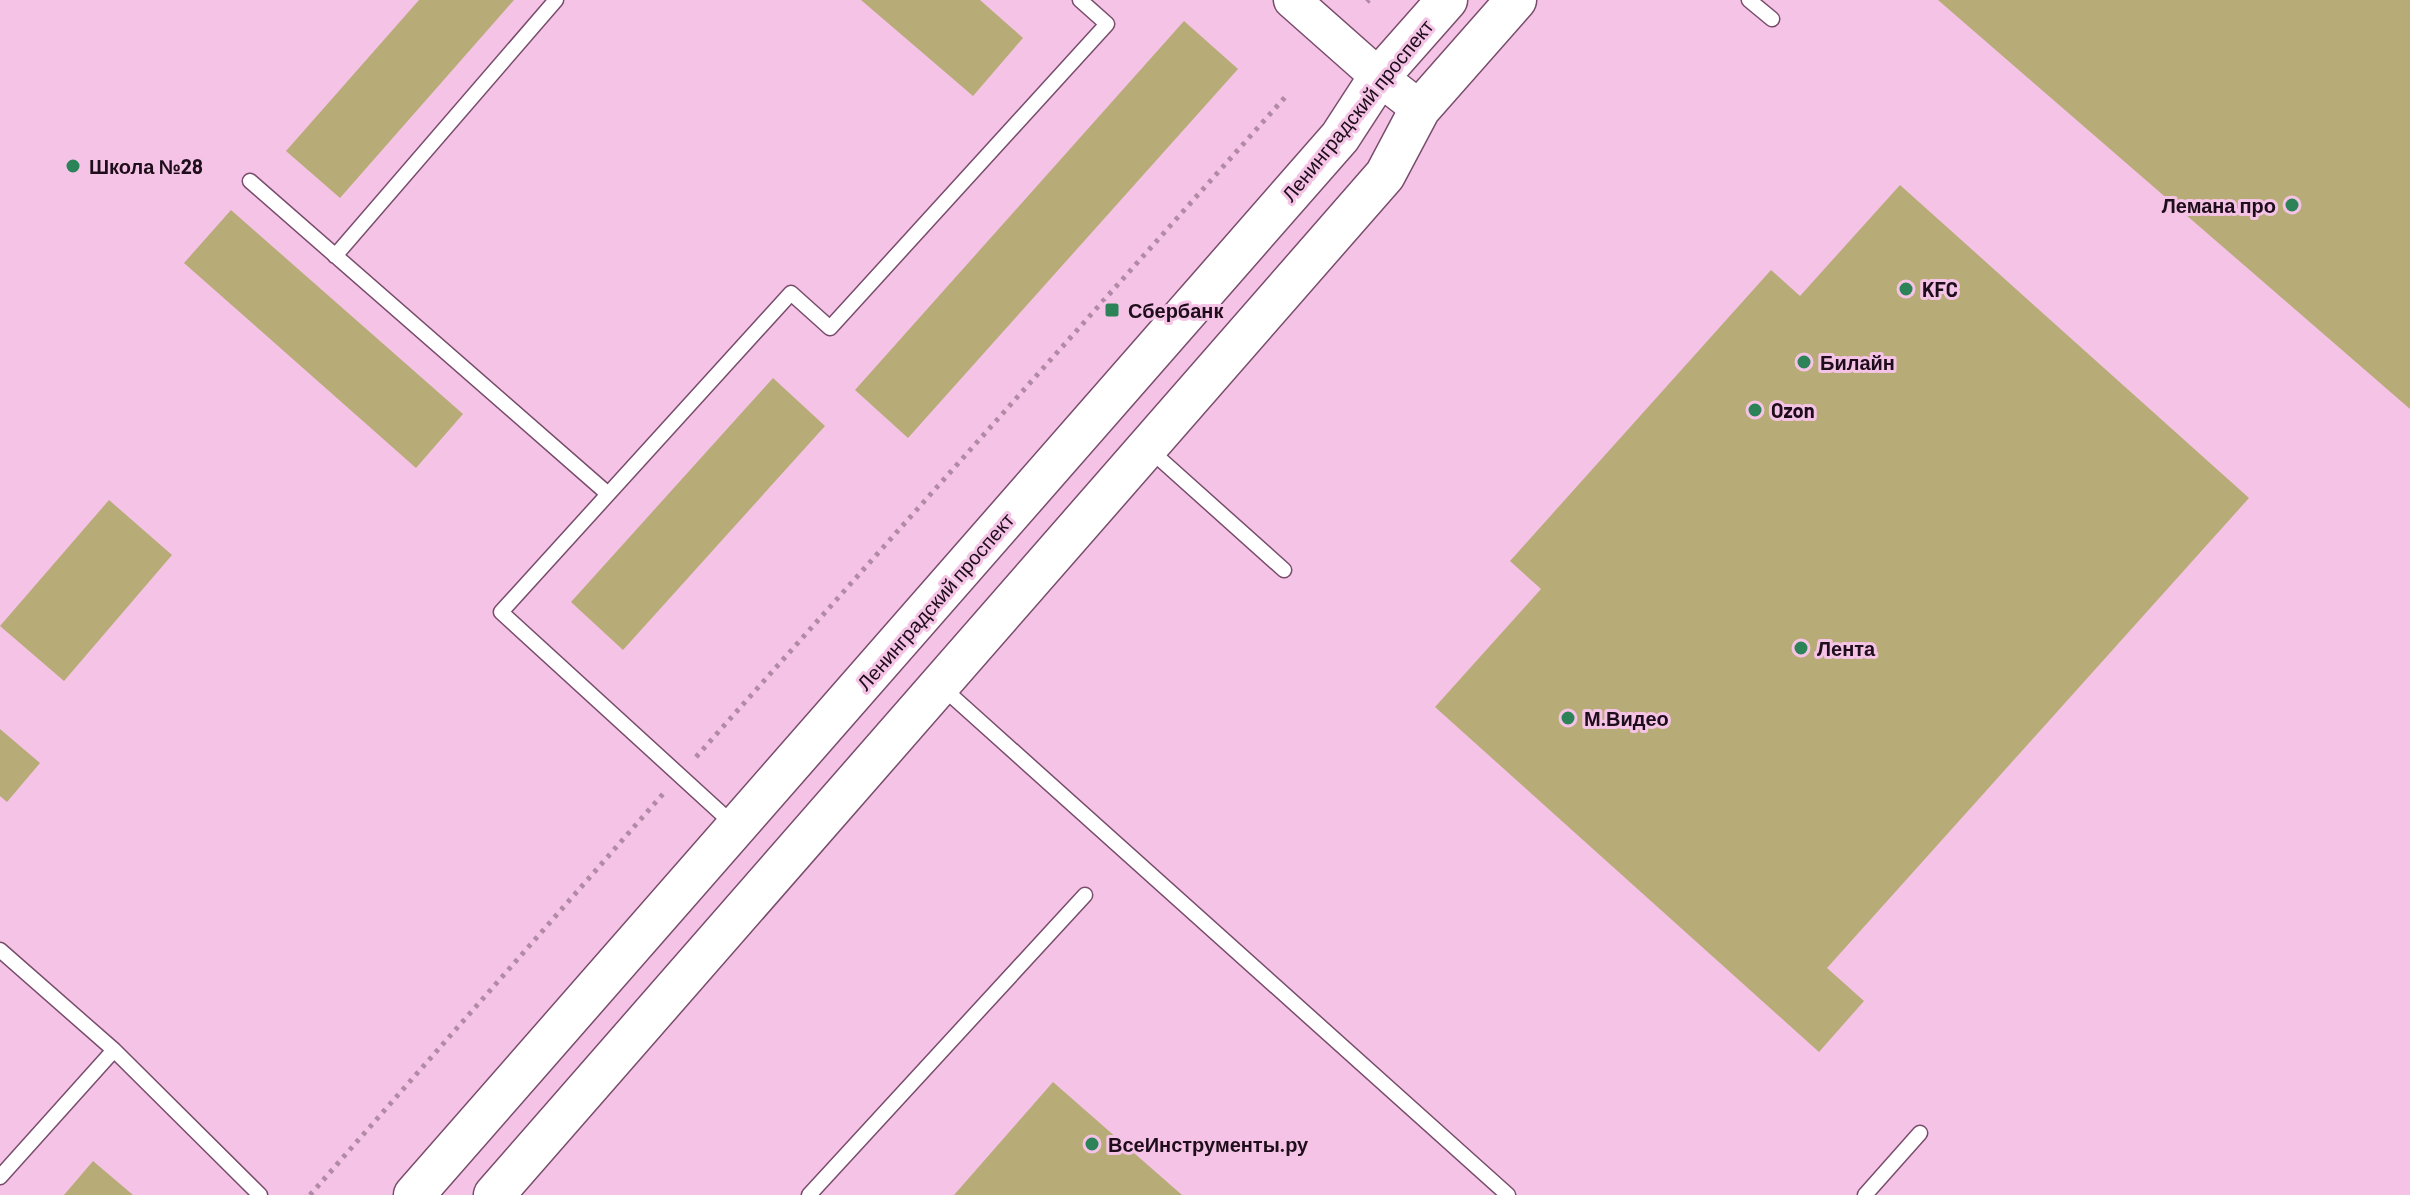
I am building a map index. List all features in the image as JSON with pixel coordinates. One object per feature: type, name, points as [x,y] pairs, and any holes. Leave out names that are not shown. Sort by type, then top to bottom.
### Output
[{"type":"main road","name":"Ленинградский проспект","points":[[414,1195],[1340,137],[1379,77],[1447,0]]},
{"type":"main road","points":[[494,1195],[1385,175],[1420,109],[1516,0]]},
{"type":"street","points":[[1292,0],[1420,109]]},
{"type":"lane","points":[[335,256],[556,0]]},
{"type":"lane","points":[[736,827],[501,612],[791,293],[830,328],[1107,24],[1080,0]]},
{"type":"lane","points":[[1749,0],[1772,19]]},
{"type":"lane","points":[[250,181],[608,494]]},
{"type":"lane","points":[[1147,447],[1284,570]]},
{"type":"lane","points":[[939,685],[1508,1195]]},
{"type":"lane","points":[[809,1195],[1085,895]]},
{"type":"lane","points":[[0,950],[114,1050],[260,1195]]},
{"type":"lane","points":[[0,1177],[114,1050]]},
{"type":"lane","points":[[1865,1195],[1920,1133]]},
{"type":"path","points":[[310,1195],[679,775],[1287,95]]},
{"type":"building","points":[[419,0],[514,0],[340,198],[286,151]]},
{"type":"building","points":[[861,0],[980,0],[1023,38],[973,96]]},
{"type":"building","name":"Лемана про","points":[[1938,0],[2410,0],[2410,409]]},
{"type":"building","points":[[1184,21],[1238,69],[908,438],[855,390]]},
{"type":"building","name":"Лента","points":[[1900,185],[2249,498],[1827,968],[1864,1001],[1819,1052],[1435,707],[1541,589],[1510,561],[1771,270],[1800,296]]},
{"type":"building","points":[[231,210],[463,414],[416,468],[184,263]]},
{"type":"building","points":[[773,378],[825,426],[623,650],[571,602]]},
{"type":"building","points":[[109,500],[172,555],[64,681],[0,626]]},
{"type":"building","points":[[0,729],[40,763],[7,802],[0,796]]},
{"type":"building","points":[[1053,1082],[1182,1195],[954,1195]]},
{"type":"building","points":[[93,1161],[133,1195],[64,1195]]},
{"type":"place","name":"Школа №28","points":[[73,166]]},
{"type":"place","name":"Лемана про","points":[[2292,205]]},
{"type":"place","name":"KFC","points":[[1906,289]]},
{"type":"place","name":"Сбербанк","points":[[1112,310]]},
{"type":"place","name":"Билайн","points":[[1804,362]]},
{"type":"place","name":"Ozon","points":[[1755,410]]},
{"type":"place","name":"Лента","points":[[1801,648]]},
{"type":"place","name":"М.Видео","points":[[1568,718]]},
{"type":"place","name":"ВсеИнструменты.ру","points":[[1092,1144]]}]
